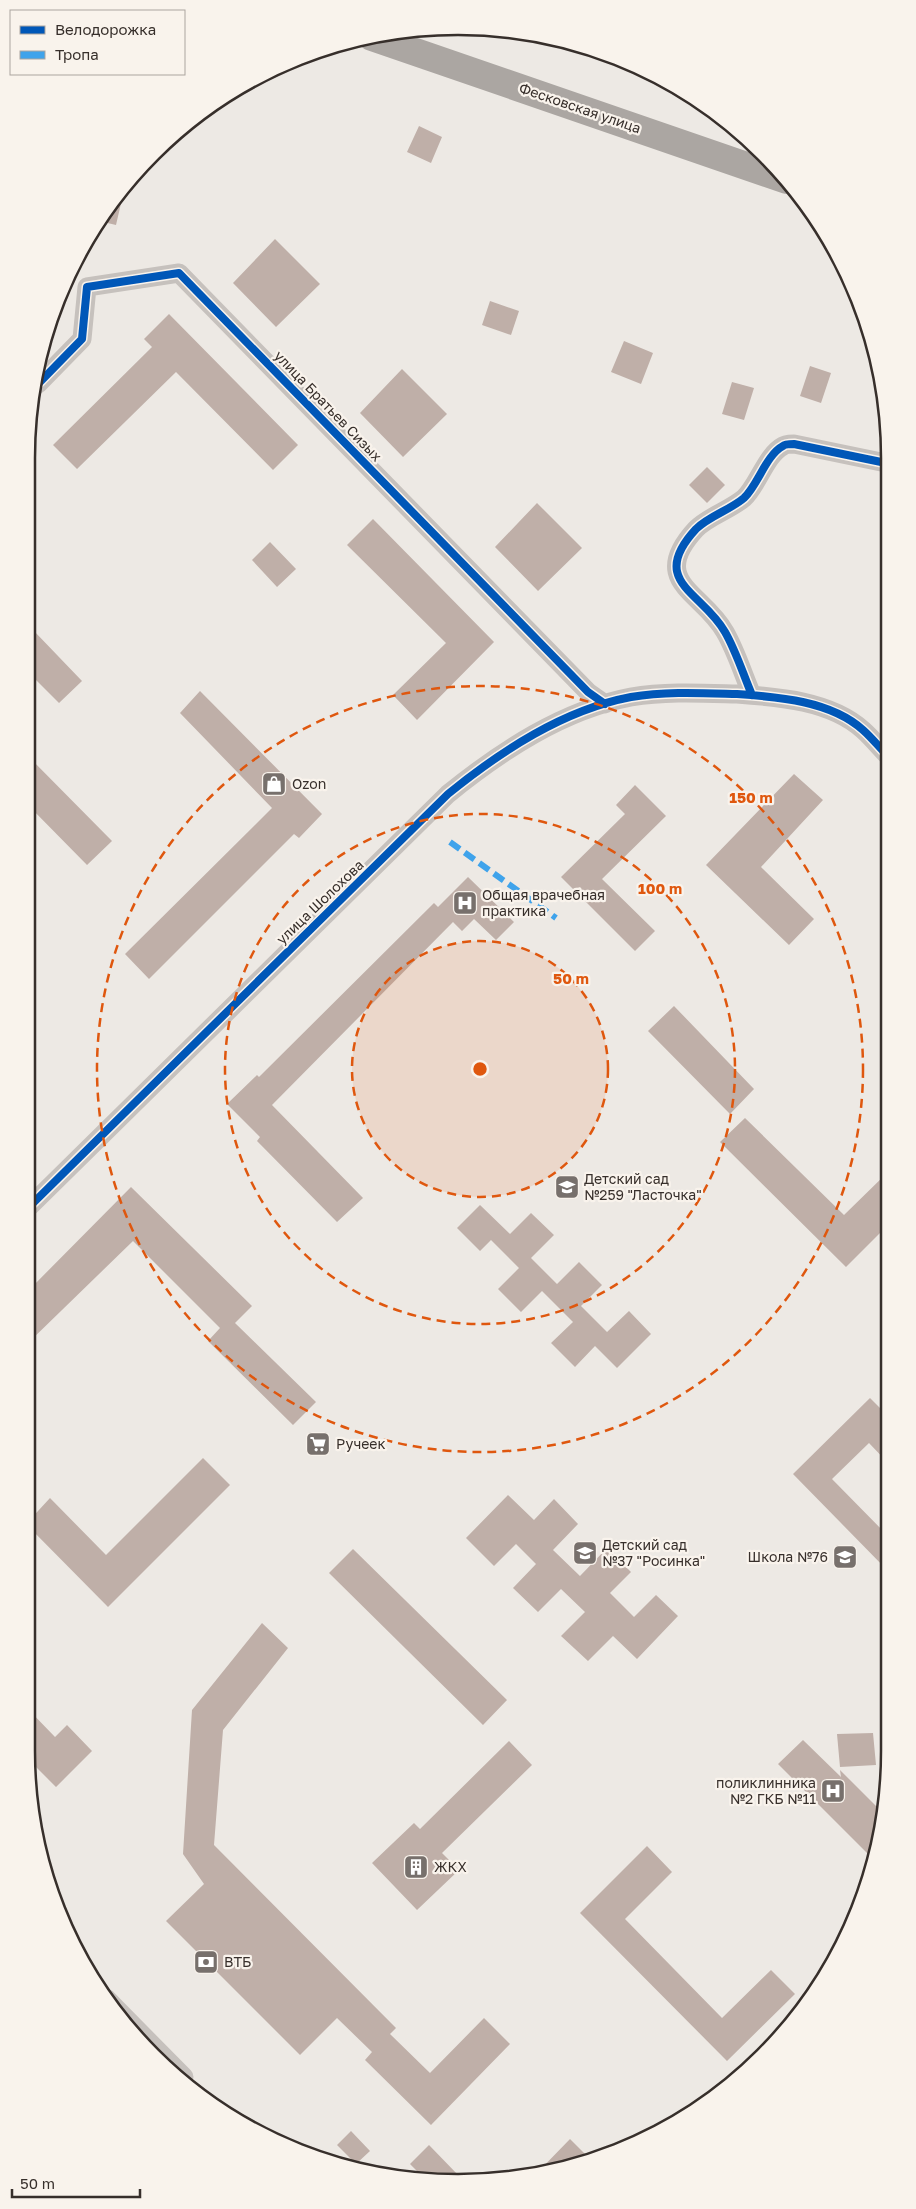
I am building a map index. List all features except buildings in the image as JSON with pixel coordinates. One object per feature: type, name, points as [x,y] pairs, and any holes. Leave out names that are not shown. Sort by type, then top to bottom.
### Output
[{"type":"main road","name":"Фесковская улица","points":[[385,42],[772,175]]},
{"type":"street","name":"улица Братьев Сизых","points":[[42,380],[82,339],[87,287],[179,273],[588,692],[605,704]]},
{"type":"street","points":[[752,695],[726,632],[718,620],[689,593],[679,578],[676,558],[697,528],[745,497],[782,446],[794,444],[881,462]]},
{"type":"street","name":"улица Шолохова","points":[[35,1201],[448,794],[474,773],[528,736],[605,704],[630,697],[680,692],[752,695],[801,702],[835,713],[863,730],[881,749]]},
{"type":"marked path","points":[[450,842],[556,918]]},
{"type":"cycle path","points":[[42,380],[82,339],[87,287],[179,273],[588,692],[605,704]]},
{"type":"cycle path","points":[[752,695],[725,632],[715,618],[684,585],[678,574],[677,562],[682,547],[701,524],[744,498],[754,486],[772,456],[784,445],[794,444],[881,462]]},
{"type":"cycle path","points":[[35,1201],[448,794],[489,763],[534,734],[581,712],[631,697],[671,693],[737,694],[804,702],[836,713],[850,720],[863,730],[881,749]]},
{"type":"place","name":"Ozon","points":[[274,784]]},
{"type":"place","name":"Общая врачебная практика","points":[[465,903]]},
{"type":"place","name":"Детский сад №259 \"Ласточка\"","points":[[567,1187]]},
{"type":"place","name":"Ручеек","points":[[318,1444]]},
{"type":"place","name":"Детский сад №37 \"Росинка\"","points":[[585,1553]]},
{"type":"place","name":"Школа №76","points":[[845,1557]]},
{"type":"place","name":"поликлинника №2 ГКБ №11","points":[[833,1791]]},
{"type":"place","name":"ЖКХ","points":[[416,1867]]},
{"type":"place","name":"ВТБ","points":[[206,1962]]}]
